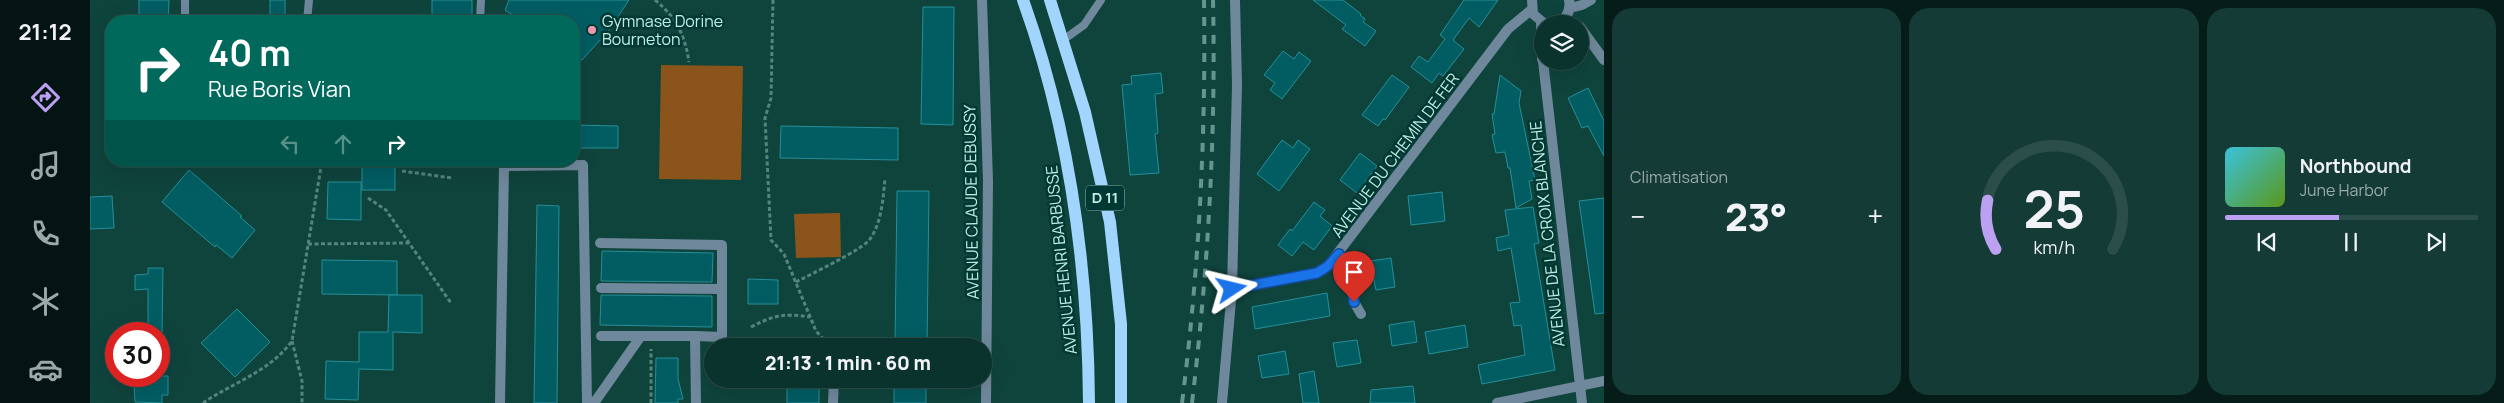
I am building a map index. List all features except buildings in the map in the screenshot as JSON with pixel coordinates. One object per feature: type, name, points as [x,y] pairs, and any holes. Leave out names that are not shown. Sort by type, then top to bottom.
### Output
[{"type":"main road","name":"AVENUE HENRI BARBUSSE","points":[[1023,0],[1049,87],[1067,163],[1083,284],[1089,403]]},
{"type":"main road","name":"D 11","points":[[1050,0],[1085,112],[1110,222],[1120,324],[1121,403]]},
{"type":"street","name":"AVENUE CLAUDE DEBUSSY","points":[[982,0],[988,181],[986,403]]},
{"type":"street","points":[[1222,403],[1232,289],[1237,85],[1235,0]]},
{"type":"street","points":[[1569,6],[1582,5],[1591,0]]},
{"type":"street","name":"AVENUE DU CHEMIN DE FER","points":[[1232,289],[1317,273],[1328,266],[1339,254],[1508,29],[1532,5]]},
{"type":"street","points":[[1589,39],[1604,60]]},
{"type":"street","name":"AVENUE DE LA CROIX BLANCHE","points":[[1544,70],[1582,403]]},
{"type":"street","points":[[580,165],[583,165],[587,403]]},
{"type":"street","points":[[500,403],[504,167]]},
{"type":"street","points":[[600,243],[722,245],[722,337],[601,336]]},
{"type":"street","points":[[1339,254],[1350,269],[1354,302],[1361,314]]},
{"type":"street","points":[[601,288],[722,289]]},
{"type":"street","points":[[594,403],[646,336]]},
{"type":"street","points":[[695,336],[696,403]]},
{"type":"street","points":[[1497,403],[1604,381]]},
{"type":"street","points":[[833,403],[834,388]]},
{"type":"lane","points":[[184,15],[185,0]]},
{"type":"lane","points":[[308,15],[309,0]]},
{"type":"lane","points":[[480,15],[481,0]]},
{"type":"lane","points":[[1063,40],[1084,25],[1100,0]]},
{"type":"path","points":[[654,0],[673,17],[680,28],[687,48],[689,62]]},
{"type":"path","points":[[773,0],[771,98],[765,118],[771,240],[784,254],[816,331],[823,338]]},
{"type":"path","points":[[203,403],[222,390],[260,371],[282,355],[292,341],[321,167]]},
{"type":"path","points":[[402,171],[452,178]]},
{"type":"path","points":[[796,282],[828,266],[870,240],[883,205],[885,179]]},
{"type":"path","points":[[368,198],[386,210],[451,303]]},
{"type":"path","points":[[308,244],[409,243]]},
{"type":"path","points":[[751,327],[771,317],[780,315],[789,314],[811,317]]},
{"type":"path","points":[[646,336],[651,403]]},
{"type":"path","points":[[292,341],[302,381],[302,403]]},
{"type":"shaded area","points":[[661,65],[743,66],[741,180],[659,179]]},
{"type":"shaded area","points":[[840,213],[841,257],[796,258],[794,214]]},
{"type":"railway","points":[[1182,403],[1193,302],[1200,202],[1204,101],[1204,0]]},
{"type":"railway","points":[[1192,403],[1198,353],[1210,202],[1214,51],[1213,0]]},
{"type":"place","name":"Gymnase Dorine Bourneton","points":[[592,30]]},
{"type":"route","points":[[1232,289],[1317,273],[1328,266],[1339,254],[1350,269],[1354,302]]}]
